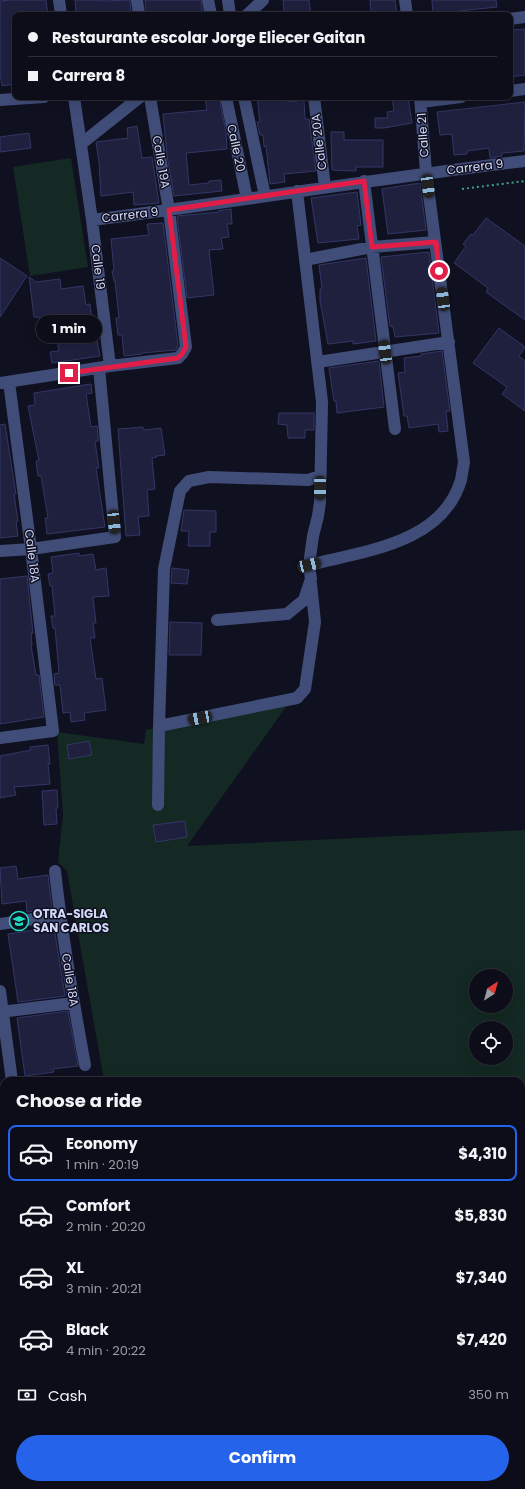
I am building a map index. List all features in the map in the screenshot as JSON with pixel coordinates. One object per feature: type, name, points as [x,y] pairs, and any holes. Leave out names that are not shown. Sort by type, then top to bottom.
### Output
[{"type":"street","points":[[59,0],[61,12]]},
{"type":"street","points":[[137,0],[139,12]]},
{"type":"street","points":[[208,0],[210,12]]},
{"type":"street","points":[[228,0],[230,12]]},
{"type":"street","points":[[249,12],[263,0]]},
{"type":"street","points":[[405,0],[407,12]]},
{"type":"street","points":[[513,19],[525,17]]},
{"type":"street","points":[[513,91],[525,89]]},
{"type":"street","points":[[0,100],[12,99]]},
{"type":"street","name":"Calle 19","points":[[31,548],[115,537],[104,367],[92,220],[74,100]]},
{"type":"street","points":[[81,144],[136,100]]},
{"type":"street","name":"Calle 19A","points":[[104,367],[178,358],[186,347],[169,210],[151,100]]},
{"type":"street","name":"Calle 20","points":[[227,100],[247,199]]},
{"type":"street","name":"Calle 20","points":[[245,100],[265,196]]},
{"type":"street","name":"Calle 20A","points":[[314,100],[325,187]]},
{"type":"street","name":"Calle 21","points":[[309,565],[392,545],[426,527],[439,516],[452,499],[460,480],[464,462],[426,172],[421,100]]},
{"type":"street","name":"Carrera 9","points":[[92,220],[247,199],[426,172],[525,161]]},
{"type":"street","points":[[364,181],[395,429]]},
{"type":"street","points":[[159,726],[297,698],[305,689],[315,622],[309,565],[320,502],[322,402],[297,191]]},
{"type":"street","points":[[305,260],[372,247],[436,242]]},
{"type":"street","points":[[318,362],[449,342]]},
{"type":"street","points":[[4,383],[104,367]]},
{"type":"street","name":"Calle 18A","points":[[0,738],[53,730],[31,548],[4,383]]},
{"type":"street","points":[[158,805],[164,568],[180,491],[189,481],[209,477],[308,480],[320,476]]},
{"type":"street","points":[[0,551],[31,548]]},
{"type":"street","points":[[216,620],[287,614],[304,600],[311,580]]},
{"type":"street","name":"Calle 18A","points":[[55,871],[73,1002],[85,1065]]},
{"type":"street","points":[[0,924],[60,915]]},
{"type":"street","points":[[0,991],[1,1011],[11,1077]]},
{"type":"street","points":[[1,1011],[73,1002]]},
{"type":"path","points":[[462,189],[525,181]]},
{"type":"green space","points":[[71,158],[88,267],[30,276],[13,167]]},
{"type":"green space","points":[[288,704],[187,846],[525,830],[525,1077],[103,1077],[67,871],[58,862],[63,815],[57,732],[144,744],[146,730]]},
{"type":"building","points":[[46,0],[48,12],[12,12],[12,84],[2,86],[0,73],[0,1]]},
{"type":"building","points":[[75,0],[130,0],[131,12],[76,12]]},
{"type":"building","points":[[145,0],[201,0],[203,12],[146,12]]},
{"type":"building","points":[[283,0],[309,0],[311,12],[284,12]]},
{"type":"building","points":[[370,0],[395,0],[397,12],[371,12]]},
{"type":"building","points":[[432,0],[496,0],[497,7],[456,12],[433,12]]},
{"type":"building","points":[[525,29],[525,75],[513,77],[513,30]]},
{"type":"building","points":[[205,100],[220,100],[226,132],[227,149],[186,153],[189,185],[221,180],[222,191],[174,196],[167,155],[163,114],[207,110]]},
{"type":"building","points":[[257,100],[288,100],[288,102],[304,100],[305,119],[309,119],[316,171],[284,174],[285,182],[270,184],[266,146],[264,147],[263,135],[260,135],[257,122],[260,122]]},
{"type":"building","points":[[392,100],[408,100],[412,123],[384,128],[375,128],[375,118],[388,118],[387,112],[394,111]]},
{"type":"building","points":[[525,102],[524,151],[502,153],[502,156],[490,158],[489,148],[467,151],[467,154],[454,155],[452,134],[440,135],[437,112]]},
{"type":"building","points":[[137,126],[142,158],[152,157],[159,203],[134,205],[133,192],[101,196],[96,142],[128,138],[127,128]]},
{"type":"building","points":[[331,132],[344,132],[344,140],[383,140],[383,167],[356,167],[356,171],[332,170]]},
{"type":"building","points":[[29,133],[31,148],[0,152],[0,137]]},
{"type":"building","points":[[420,183],[426,230],[388,234],[382,189]]},
{"type":"building","points":[[357,192],[361,225],[357,226],[359,239],[318,243],[311,198]]},
{"type":"building","points":[[231,209],[232,224],[227,224],[229,237],[221,238],[223,249],[209,250],[214,295],[187,298],[177,216],[219,212],[218,211]]},
{"type":"building","points":[[486,218],[525,246],[525,320],[486,292],[488,288],[454,263],[466,246],[463,244],[471,234],[473,235]]},
{"type":"building","points":[[163,223],[178,345],[176,350],[124,356],[122,335],[118,335],[116,318],[119,318],[115,281],[112,271],[114,271],[111,239],[149,235],[147,224]]},
{"type":"building","points":[[429,252],[439,333],[395,337],[393,327],[390,326],[381,257]]},
{"type":"building","points":[[0,258],[27,276],[0,317]]},
{"type":"building","points":[[366,258],[376,341],[353,344],[353,341],[328,344],[320,301],[320,289],[322,288],[319,265]]},
{"type":"building","points":[[29,277],[36,282],[60,279],[61,289],[83,286],[86,305],[90,304],[95,341],[97,341],[100,356],[52,363],[50,352],[59,351],[54,321],[40,323],[39,317],[34,317]]},
{"type":"building","points":[[499,328],[525,347],[519,356],[525,361],[525,411],[502,394],[507,387],[473,363]]},
{"type":"building","points":[[442,351],[450,411],[446,411],[448,431],[439,432],[438,424],[409,428],[407,416],[404,416],[398,373],[405,372],[404,358]]},
{"type":"building","points":[[379,361],[384,407],[337,413],[329,368]]},
{"type":"building","points":[[91,384],[92,393],[86,394],[91,427],[97,426],[98,441],[95,442],[99,468],[96,468],[105,527],[47,534],[45,518],[48,518],[41,476],[38,476],[36,461],[39,461],[28,406],[35,405],[34,393]]},
{"type":"building","points":[[279,413],[314,413],[314,430],[305,430],[305,438],[288,438],[287,425],[278,424]]},
{"type":"building","points":[[5,424],[16,494],[14,494],[18,521],[16,522],[18,536],[0,538],[0,425]]},
{"type":"building","points":[[143,427],[144,430],[161,428],[165,455],[152,458],[155,489],[147,490],[149,516],[138,517],[140,535],[126,536],[118,429]]},
{"type":"building","points":[[184,510],[216,511],[216,532],[210,532],[210,546],[188,546],[189,531],[181,531]]},
{"type":"building","points":[[79,553],[79,556],[93,554],[96,570],[106,568],[109,596],[93,597],[96,623],[93,623],[95,638],[90,638],[96,679],[102,678],[106,710],[84,713],[85,720],[71,722],[70,712],[63,713],[60,685],[55,685],[54,674],[59,673],[55,628],[53,628],[51,616],[55,616],[52,586],[50,586],[48,574],[53,573],[51,557]]},
{"type":"building","points":[[172,568],[189,570],[187,584],[171,583]]},
{"type":"building","points":[[27,576],[33,633],[31,633],[31,645],[36,675],[39,675],[44,717],[0,724],[0,579]]},
{"type":"building","points":[[170,622],[202,623],[201,655],[169,655]]},
{"type":"building","points":[[89,741],[92,755],[69,759],[67,745]]},
{"type":"building","points":[[48,745],[50,784],[14,787],[16,795],[0,798],[0,756],[31,750],[30,747]]},
{"type":"building","points":[[57,790],[57,824],[44,825],[42,791]]},
{"type":"building","points":[[185,821],[187,837],[156,842],[153,825]]},
{"type":"building","points":[[16,866],[18,879],[48,875],[52,909],[27,912],[26,901],[2,904],[0,868]]},
{"type":"building","points":[[54,927],[65,996],[18,1002],[8,934]]},
{"type":"building","points":[[68,1011],[78,1066],[53,1069],[54,1072],[25,1076],[17,1018]]},
{"type":"place","name":"OTRA-SIGLA SAN CARLOS","points":[[19,921]]},
{"type":"route","points":[[69,373],[110,366],[178,358],[185,351],[186,347],[169,210],[364,181],[372,247],[436,242],[439,271]]}]
